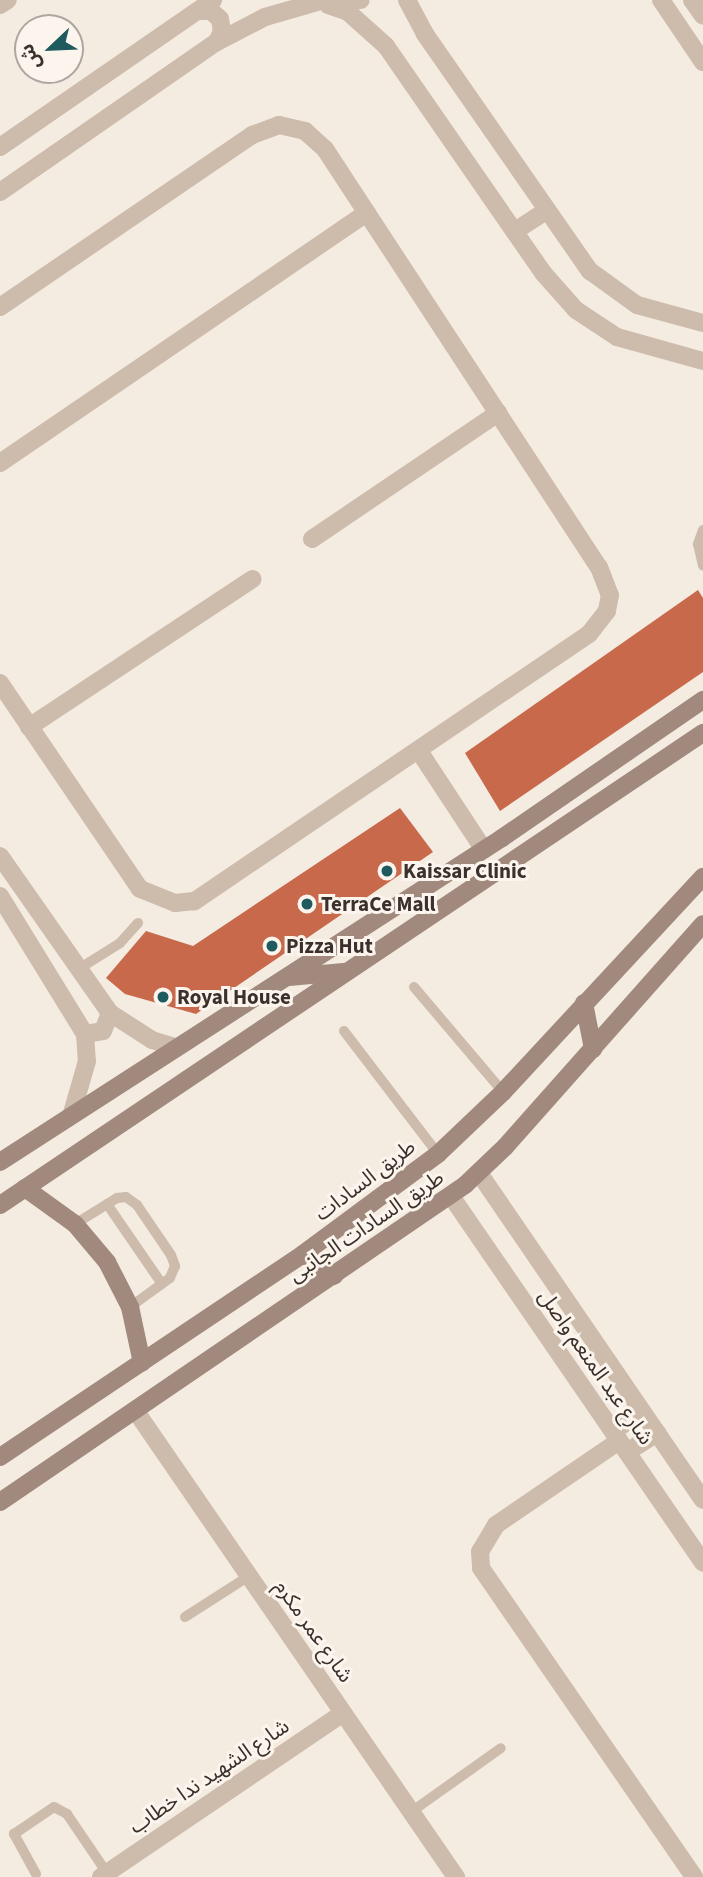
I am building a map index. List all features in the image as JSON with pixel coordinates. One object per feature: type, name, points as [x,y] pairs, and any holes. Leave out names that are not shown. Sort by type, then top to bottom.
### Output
[{"type":"main road","points":[[0,1162],[72,1113],[484,850],[703,699]]},
{"type":"main road","points":[[0,1205],[703,733]]},
{"type":"main road","points":[[630,783],[641,743]]},
{"type":"main road","name":"طريق السادات","points":[[0,1457],[303,1254],[438,1154],[503,1092],[703,877]]},
{"type":"main road","name":"طريق السادات الجانبى","points":[[0,1502],[451,1196],[479,1173],[703,924]]},
{"type":"main road","points":[[284,978],[348,972]]},
{"type":"main road","points":[[584,1003],[593,1049]]},
{"type":"main road","points":[[25,1188],[75,1224],[107,1262],[130,1307],[142,1363]]},
{"type":"main road","points":[[303,1254],[334,1276]]},
{"type":"street","points":[[0,5],[8,0]]},
{"type":"street","points":[[0,147],[213,0]]},
{"type":"street","points":[[0,192],[217,42],[265,17],[319,2],[361,0]]},
{"type":"street","points":[[407,0],[425,34],[546,211],[604,285],[637,305],[703,323]]},
{"type":"street","points":[[661,0],[703,62]]},
{"type":"street","points":[[692,0],[703,16]]},
{"type":"street","points":[[319,2],[348,12],[386,46],[559,293],[596,325],[639,346],[703,361]]},
{"type":"street","points":[[198,11],[211,11],[220,19],[222,31],[217,42]]},
{"type":"street","points":[[0,307],[266,129],[293,126],[316,138],[607,580],[607,611],[589,634],[211,893],[175,904],[156,899],[128,875],[0,683]]},
{"type":"street","points":[[515,231],[546,211]]},
{"type":"street","points":[[0,463],[367,213]]},
{"type":"street","points":[[312,539],[498,413]]},
{"type":"street","points":[[29,727],[253,579]]},
{"type":"street","points":[[419,751],[484,850]]},
{"type":"street","points":[[0,856],[77,970],[110,1013],[152,1040],[176,1047]]},
{"type":"street","points":[[0,896],[85,1034],[87,1061],[72,1113]]},
{"type":"street","points":[[85,1034],[103,1031],[110,1013]]},
{"type":"street","name":"شارع عبد المنعم واصل","points":[[479,1173],[703,1500]]},
{"type":"street","name":"شارع عبد المنعم واصل","points":[[451,1196],[703,1563]]},
{"type":"street","name":"شارع عمر مكرم","points":[[135,1410],[456,1877]]},
{"type":"street","points":[[642,1412],[620,1442],[496,1525],[480,1552],[481,1568],[694,1877]]},
{"type":"street","points":[[620,1442],[657,1433]]},
{"type":"street","name":"شارع الشهيد ندا خطاب","points":[[104,1875],[343,1713]]},
{"type":"lane","points":[[703,530],[698,544],[703,565]]},
{"type":"lane","points":[[77,970],[120,943],[138,923]]},
{"type":"lane","points":[[414,987],[503,1092]]},
{"type":"lane","points":[[344,1031],[438,1154]]},
{"type":"lane","points":[[75,1224],[121,1197],[130,1199],[164,1245],[174,1266],[162,1284],[130,1307]]},
{"type":"lane","points":[[107,1204],[162,1284]]},
{"type":"lane","points":[[185,1617],[249,1576]]},
{"type":"lane","points":[[411,1812],[501,1748]]},
{"type":"lane","points":[[36,1874],[14,1834],[54,1807],[67,1814],[104,1875]]},
{"type":"building","points":[[698,590],[703,598],[703,672],[500,811],[465,753]]},
{"type":"building","name":"TerraCe Mall","points":[[400,808],[433,852],[196,1014],[125,994],[106,978],[146,931],[193,946]]},
{"type":"place","name":"Kaissar Clinic","points":[[387,871]]},
{"type":"place","name":"TerraCe Mall","points":[[307,904]]},
{"type":"place","name":"Pizza Hut","points":[[272,946]]},
{"type":"place","name":"Royal House","points":[[163,997]]}]
